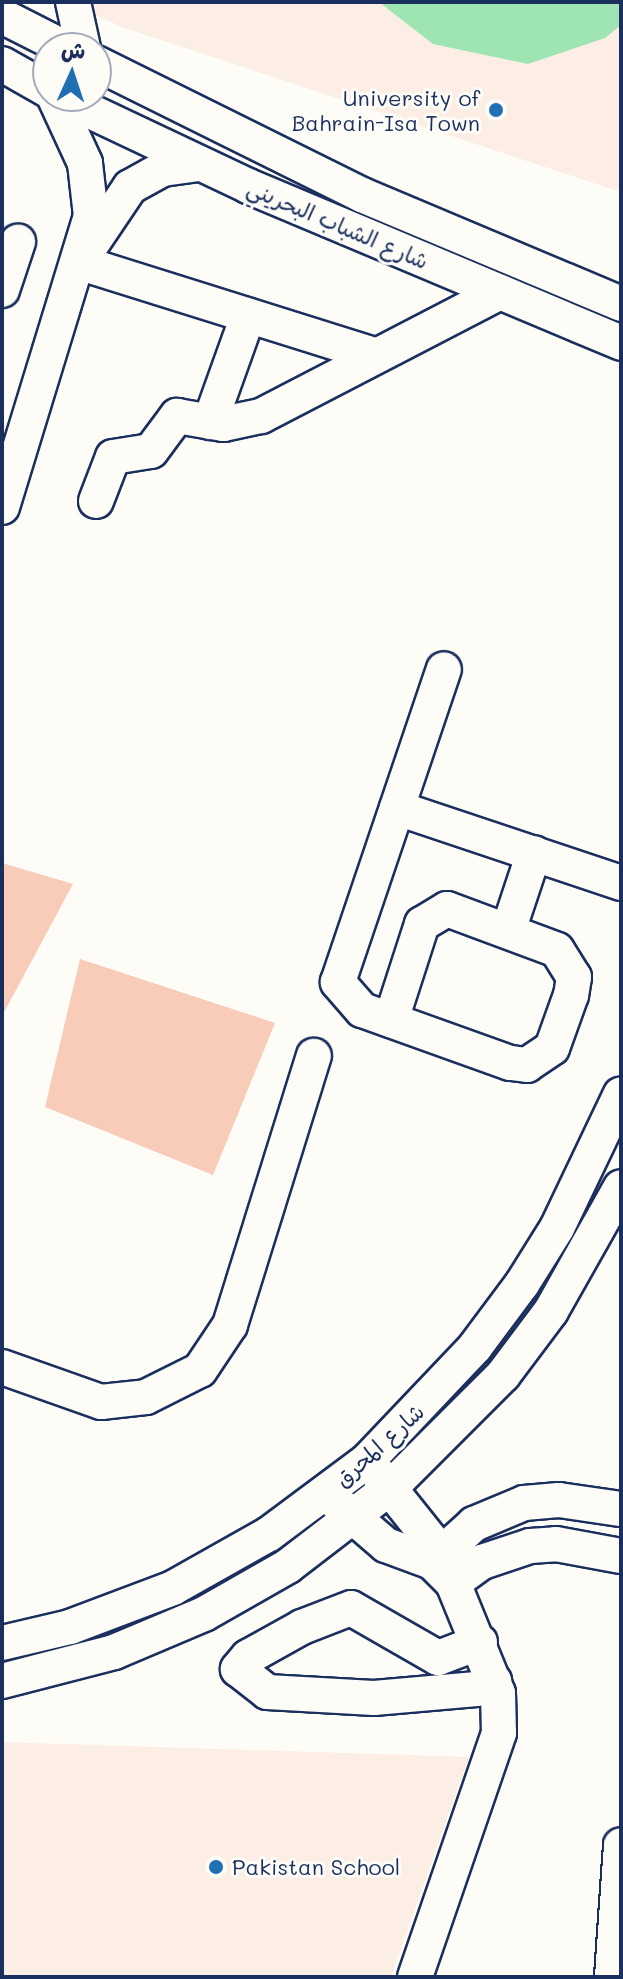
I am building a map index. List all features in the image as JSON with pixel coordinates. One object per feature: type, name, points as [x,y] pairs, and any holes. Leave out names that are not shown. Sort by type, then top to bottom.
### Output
[{"type":"street","points":[[73,2],[80,32]]},
{"type":"street","points":[[2,16],[34,32]]},
{"type":"street","points":[[2,64],[32,81]]},
{"type":"street","name":"شارع الشباب البحريني","points":[[112,71],[442,232],[621,304]]},
{"type":"street","points":[[64,112],[77,138],[90,189],[81,263]]},
{"type":"street","name":"شارع الشباب البحريني","points":[[90,112],[199,164],[621,343]]},
{"type":"street","points":[[2,507],[12,444],[81,263],[130,187],[163,169],[199,164]]},
{"type":"street","points":[[442,232],[621,286]]},
{"type":"street","points":[[2,290],[18,242]]},
{"type":"street","points":[[81,263],[375,355]]},
{"type":"street","points":[[96,501],[120,452],[151,451],[177,416],[210,422],[261,416],[500,292]]},
{"type":"street","points":[[210,422],[248,316]]},
{"type":"street","points":[[391,1020],[422,924],[432,913],[447,909],[557,950],[574,977],[552,1048],[542,1059],[510,1063],[362,1010],[338,982],[444,669]]},
{"type":"street","points":[[397,808],[621,883]]},
{"type":"street","points":[[508,931],[534,853]]},
{"type":"street","points":[[2,1367],[101,1402],[146,1397],[200,1370],[230,1325],[314,1056]]},
{"type":"street","name":"شارع المحرق","points":[[2,1643],[70,1627],[173,1588],[269,1534],[367,1461],[454,1371],[522,1284],[557,1228],[621,1094]]},
{"type":"street","name":"شارع المحرق","points":[[2,1681],[114,1652],[204,1614],[288,1566],[391,1487],[503,1375],[551,1311],[621,1187]]},
{"type":"street","points":[[367,1461],[430,1539],[442,1573],[480,1642],[494,1681],[499,1733],[415,1977]]},
{"type":"street","points":[[327,1492],[350,1519],[407,1558],[442,1573],[530,1546],[556,1544],[621,1556]]},
{"type":"street","points":[[442,1573],[474,1524],[524,1503],[559,1500],[621,1509]]},
{"type":"street","points":[[480,1642],[438,1658],[351,1608],[288,1634],[248,1657],[238,1669],[267,1692],[374,1698],[477,1689],[494,1681]]},
{"type":"street","points":[[612,1977],[621,1845]]},
{"type":"shaded area","name":"University of Bahrain-Isa Town","points":[[66,2],[621,2],[621,192],[122,27]]},
{"type":"shaded area","name":"Pakistan School","points":[[2,1742],[469,1757],[391,1977],[2,1977]]},
{"type":"green space","points":[[379,2],[621,2],[621,25],[605,38],[528,64],[433,44]]},
{"type":"building","points":[[2,863],[73,884],[2,1016]]},
{"type":"building","points":[[80,959],[275,1023],[213,1175],[45,1107]]},
{"type":"place","name":"University of Bahrain-Isa Town","points":[[496,110]]},
{"type":"place","name":"Pakistan School","points":[[216,1867]]}]
